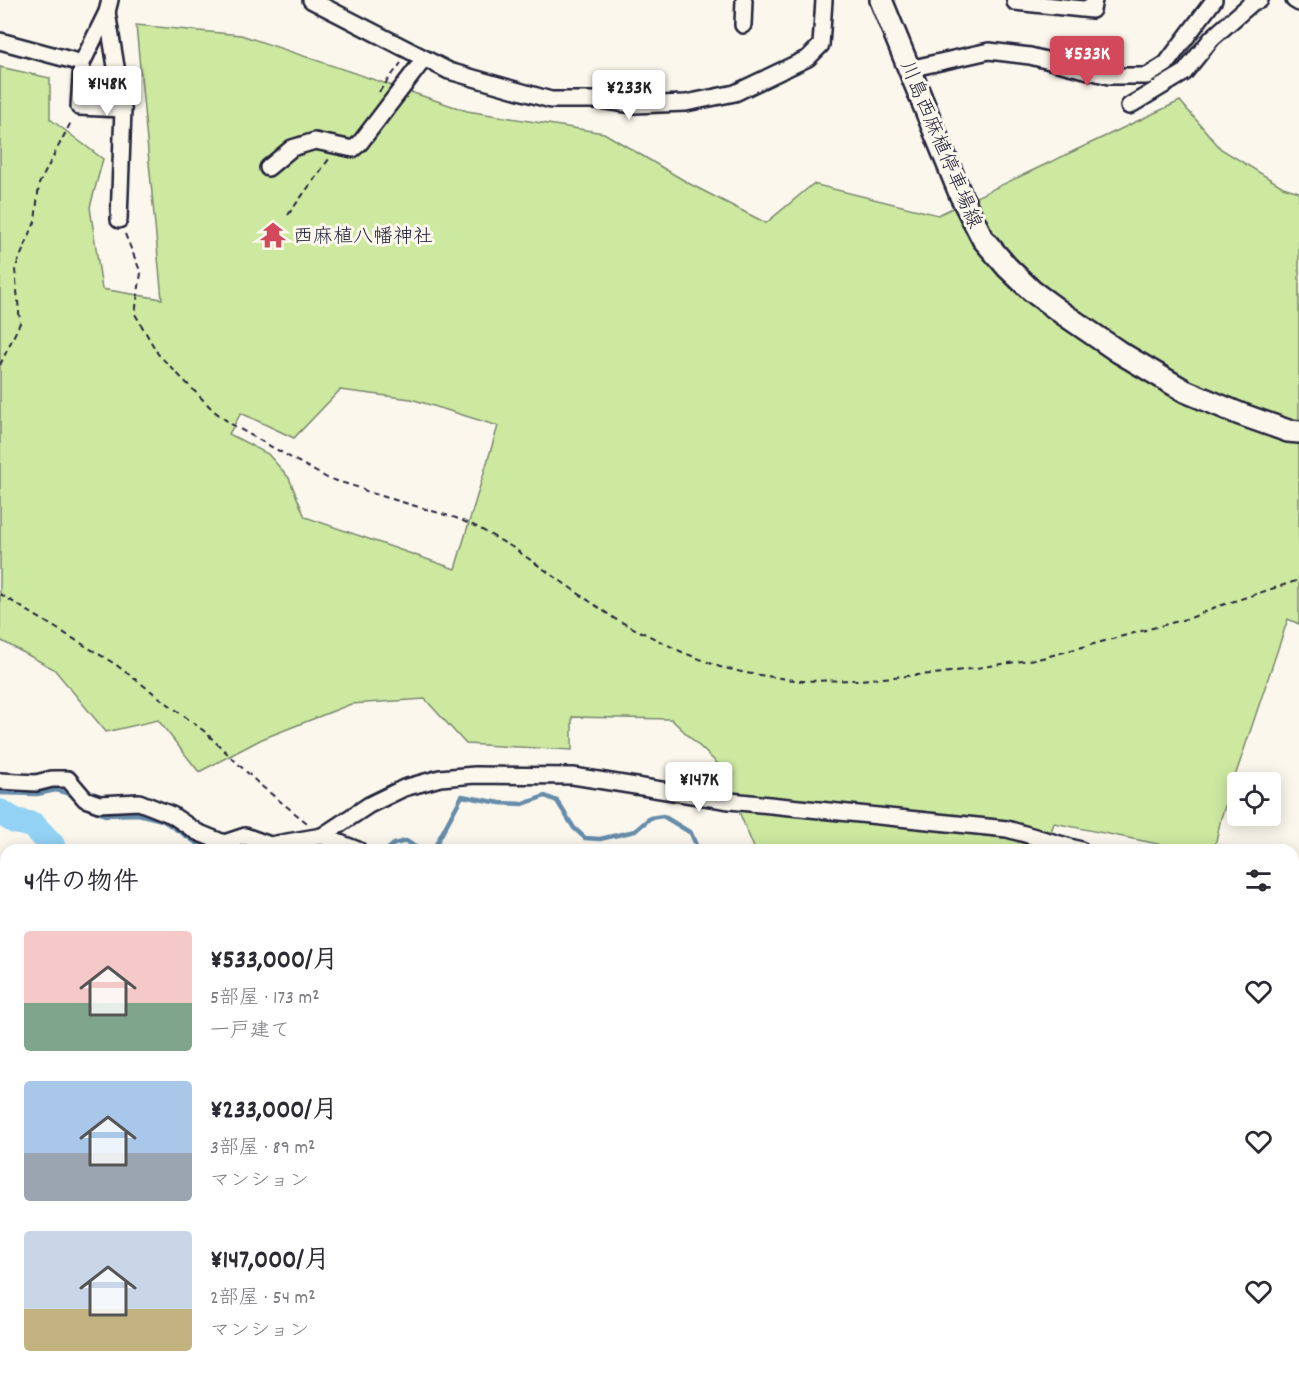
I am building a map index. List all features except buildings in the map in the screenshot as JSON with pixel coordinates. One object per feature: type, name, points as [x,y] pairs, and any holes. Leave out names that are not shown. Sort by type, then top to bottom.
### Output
[{"type":"main road","name":"川島西麻植停車場線","points":[[881,0],[974,225],[995,253],[1032,291],[1119,351],[1185,391],[1240,414],[1288,431],[1299,432]]},
{"type":"street","points":[[311,0],[449,71],[551,100],[600,100],[633,105],[686,103],[735,93],[808,58],[821,45],[824,0]]},
{"type":"street","points":[[743,25],[744,0]]},
{"type":"street","points":[[1015,0],[1015,2],[1092,10],[1094,0]]},
{"type":"street","points":[[909,69],[989,51],[1030,56],[1109,76],[1147,76],[1166,64],[1214,0]]},
{"type":"street","points":[[1129,106],[1184,74],[1212,38],[1253,3],[1260,0]]},
{"type":"street","points":[[1294,0],[1299,3]]},
{"type":"street","points":[[108,6],[82,63],[79,107],[123,109]]},
{"type":"street","points":[[108,6],[123,109],[119,220]]},
{"type":"street","points":[[0,41],[82,63]]},
{"type":"street","points":[[268,168],[292,148],[315,141],[352,149],[360,143],[424,59]]},
{"type":"street","points":[[1166,64],[1184,74]]},
{"type":"street","points":[[276,844],[322,836],[369,805],[404,788],[440,778],[476,775],[562,776],[730,801],[1007,830],[1059,844]]},
{"type":"street","points":[[0,781],[36,783],[52,779],[68,779],[85,799],[99,804],[139,802],[172,815],[197,832],[224,843],[246,836],[267,844]]},
{"type":"street","points":[[322,836],[343,844]]},
{"type":"path","points":[[0,365],[20,323],[15,269],[35,222],[39,184],[79,107]]},
{"type":"path","points":[[119,220],[141,273],[135,315],[158,354],[214,411],[231,424],[327,478],[477,526],[512,547],[615,619],[682,652],[720,667],[801,681],[858,680],[943,673],[1042,658],[1193,617],[1213,608],[1299,580]]},
{"type":"path","points":[[0,594],[114,664],[204,731],[259,784],[322,836]]},
{"type":"green space","points":[[136,25],[241,35],[467,111],[604,133],[690,184],[766,223],[813,184],[938,215],[1180,101],[1221,149],[1283,187],[1299,192],[1299,624],[1288,619],[1236,772],[1227,772],[1227,800],[1215,844],[1158,844],[1054,823],[1047,844],[752,844],[720,766],[671,719],[572,717],[572,750],[466,744],[425,699],[351,704],[262,739],[199,772],[158,720],[106,732],[54,669],[0,640],[0,67],[50,78],[50,119],[103,159],[90,207],[102,289],[162,299]],"holes":[[[340,390],[411,399],[498,426],[455,569],[305,517],[289,478],[268,454],[229,434],[241,413],[294,438]]]},
{"type":"waterway","points":[[0,793],[37,794],[56,790],[70,794],[85,807],[105,815],[138,814],[162,820],[198,844]]},
{"type":"waterway","points":[[436,844],[462,796],[500,803],[523,804],[545,796],[557,801],[574,828],[585,838],[600,839],[635,831],[650,818],[663,816],[691,833],[696,844]]},
{"type":"waterway","points":[[0,812],[15,821],[33,825],[51,844]]},
{"type":"waterway","points":[[394,844],[406,841],[411,844]]},
{"type":"place","name":"西麻植八幡神社","points":[[273,235]]}]
